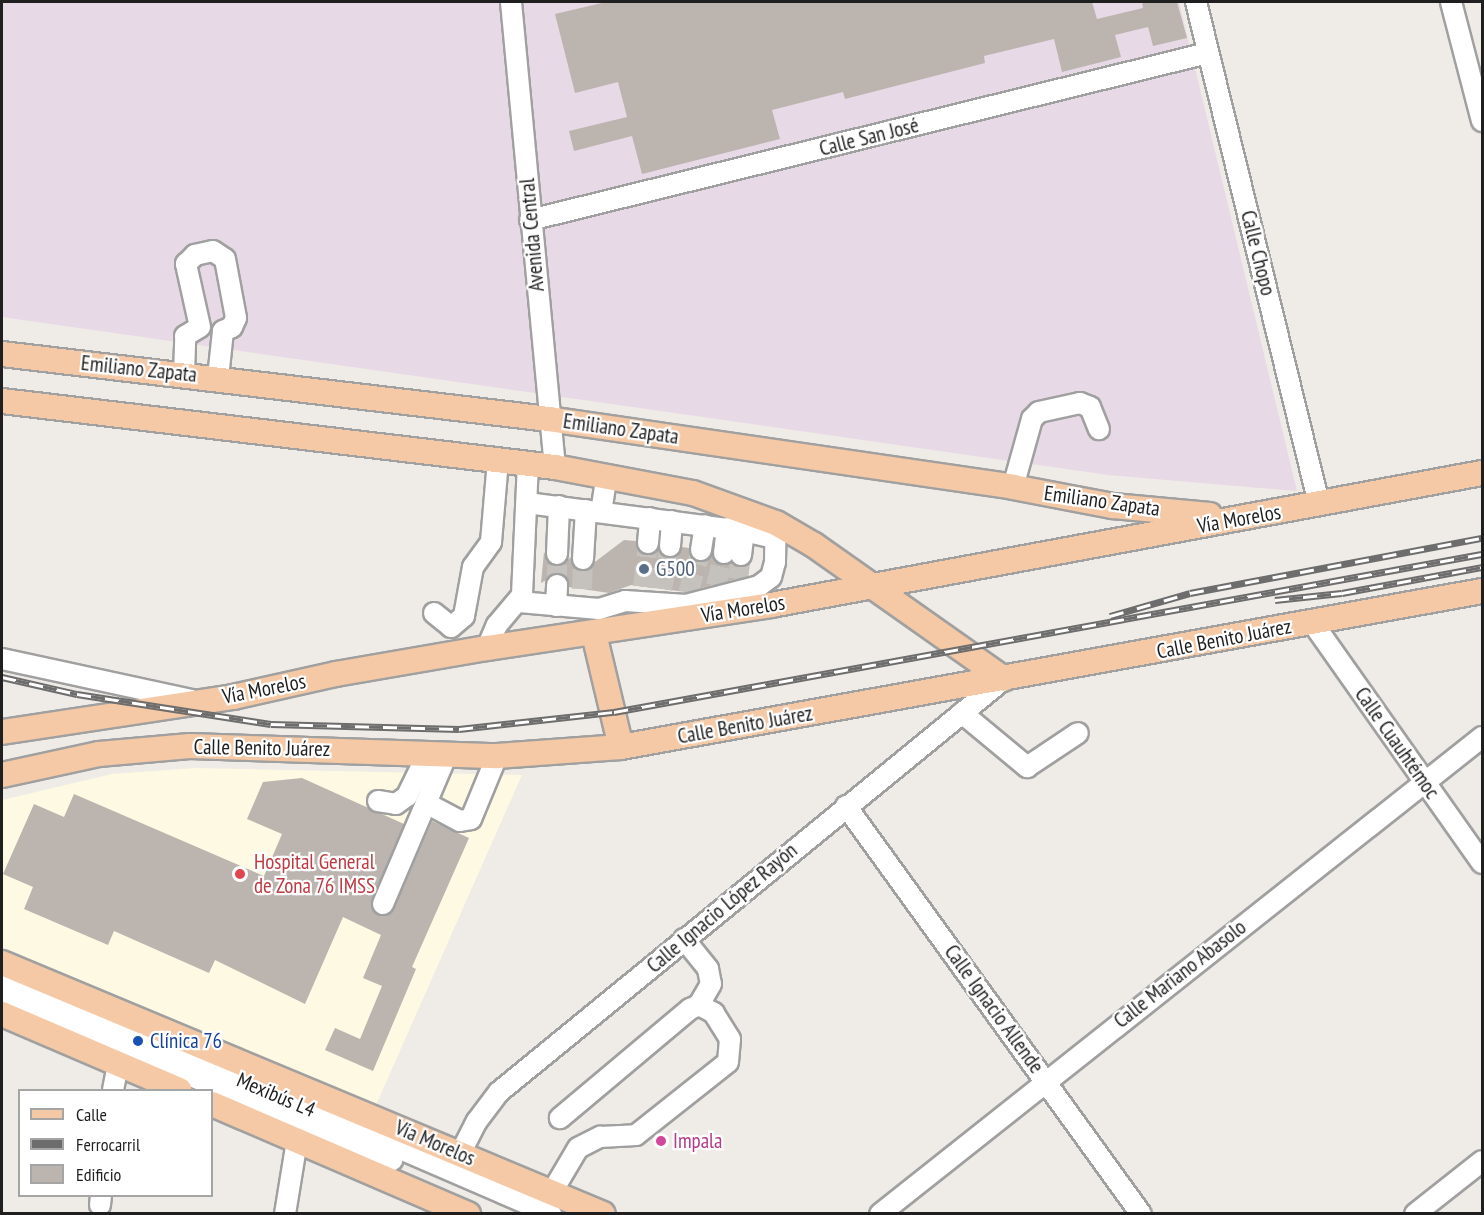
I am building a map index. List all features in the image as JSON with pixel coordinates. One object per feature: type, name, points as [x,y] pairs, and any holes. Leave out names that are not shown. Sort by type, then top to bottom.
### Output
[{"type":"main road","name":"Emiliano Zapata","points":[[2,354],[549,419],[1013,487],[1113,506],[1239,518]]},
{"type":"main road","points":[[2,400],[555,467],[693,493],[775,530],[876,586],[1004,679]]},
{"type":"main road","name":"Vía Morelos","points":[[2,732],[195,701],[487,648],[594,634],[741,592],[876,586],[1482,473]]},
{"type":"main road","name":"Calle Benito Juárez","points":[[2,775],[99,754],[190,746],[497,756],[621,747],[1482,591]]},
{"type":"main road","points":[[594,634],[621,747]]},
{"type":"main road","name":"Vía Morelos","points":[[2,963],[460,1154],[552,1203],[603,1214]]},
{"type":"main road","points":[[2,1014],[177,1089]]},
{"type":"main road","points":[[213,1104],[468,1214]]},
{"type":"street","name":"Avenida Central","points":[[511,2],[555,467]]},
{"type":"street","name":"Calle Chopo","points":[[1196,2],[1319,504]]},
{"type":"street","points":[[1451,2],[1482,121]]},
{"type":"street","name":"Calle San José","points":[[530,220],[1209,53]]},
{"type":"street","points":[[184,374],[185,336],[200,327],[223,331],[232,327],[236,318],[225,259],[213,251],[195,255],[186,264],[200,327]]},
{"type":"street","points":[[218,378],[223,331]]},
{"type":"street","points":[[1013,487],[1032,419],[1039,412],[1080,403],[1090,407],[1099,429]]},
{"type":"street","points":[[434,613],[451,627],[464,616],[473,567],[491,542],[498,460]]},
{"type":"street","points":[[487,648],[497,625],[519,602],[528,464]]},
{"type":"street","points":[[583,559],[593,511],[607,476]]},
{"type":"street","points":[[519,602],[555,606],[651,595],[687,599],[718,591],[741,592],[771,577],[776,562],[775,530],[736,530],[527,503]]},
{"type":"street","points":[[557,554],[559,506]]},
{"type":"street","points":[[648,543],[650,518]]},
{"type":"street","points":[[670,546],[672,521]]},
{"type":"street","points":[[701,550],[705,525]]},
{"type":"street","points":[[733,554],[736,530]]},
{"type":"street","points":[[555,606],[557,585]]},
{"type":"street","points":[[583,602],[594,634]]},
{"type":"street","name":"Calle Cuauhtémoc","points":[[1312,622],[1482,863]]},
{"type":"street","points":[[2,659],[195,701]]},
{"type":"street","name":"Calle Ignacio López Rayón","points":[[460,1154],[477,1120],[499,1092],[1004,679]]},
{"type":"street","points":[[962,713],[1027,767],[1078,733]]},
{"type":"street","name":"Calle Mariano Abasolo","points":[[880,1214],[1046,1080],[1482,737]]},
{"type":"street","points":[[378,801],[396,804],[407,796],[437,754]]},
{"type":"street","points":[[383,904],[426,803],[437,754]]},
{"type":"street","points":[[426,803],[460,821],[471,819],[497,756]]},
{"type":"street","name":"Calle Ignacio Allende","points":[[846,806],[1141,1214]]},
{"type":"street","points":[[560,1118],[690,1009],[699,1005],[711,984],[708,969],[684,939]]},
{"type":"street","name":"Mexibús L4","points":[[2,977],[552,1203]]},
{"type":"street","name":"Mexibús L4","points":[[2,997],[517,1214]]},
{"type":"street","points":[[552,1203],[578,1148],[600,1137],[636,1135],[728,1062],[730,1039],[714,1013],[699,1005]]},
{"type":"street","points":[[113,1089],[118,1064]]},
{"type":"street","points":[[285,1214],[297,1141]]},
{"type":"street","points":[[1415,1214],[1482,1161]]},
{"type":"shaded area","points":[[2,2],[1179,2],[1297,491],[1108,475],[2,317]]},
{"type":"shaded area","name":"Hospital General de Zona 76 IMSS","points":[[195,768],[522,775],[376,1105],[2,947],[2,800],[112,774]]},
{"type":"building","points":[[606,2],[1092,2],[1097,19],[1143,8],[1142,2],[1177,2],[1187,38],[1153,46],[1148,27],[1115,35],[1121,57],[1062,72],[1054,39],[984,56],[985,63],[845,99],[843,92],[772,110],[780,139],[642,174],[632,136],[574,151],[569,131],[627,117],[618,82],[575,93],[555,14]]},
{"type":"building","name":"G500","points":[[624,540],[636,541],[637,549],[646,555],[659,548],[670,558],[682,547],[689,548],[693,559],[700,562],[712,553],[722,565],[732,562],[745,566],[744,577],[686,592],[631,585],[609,593],[569,587],[567,579],[558,573],[541,583],[544,552],[551,564],[562,565],[571,557],[573,565],[583,571]]},
{"type":"building","points":[[302,778],[404,824],[372,900],[373,911],[379,915],[390,914],[394,909],[432,821],[469,838],[412,967],[416,969],[373,1071],[325,1050],[335,1028],[360,1039],[382,986],[363,978],[381,935],[343,917],[305,1004],[215,960],[209,973],[114,931],[108,945],[24,909],[33,887],[3,874],[34,804],[64,817],[74,794],[264,876],[282,834],[247,819],[263,782]]},
{"type":"tunnel","points":[[643,587],[648,543]]},
{"type":"tunnel","points":[[662,589],[670,546]]},
{"type":"tunnel","points":[[688,593],[701,550]]},
{"type":"tunnel","points":[[716,586],[724,553]]},
{"type":"tunnel","points":[[557,554],[557,585]]},
{"type":"tunnel","points":[[738,579],[741,555]]},
{"type":"tunnel","points":[[582,589],[583,559]]},
{"type":"railway","points":[[1110,616],[1190,593],[1482,538]]},
{"type":"railway","points":[[2,677],[77,694],[271,724],[459,729],[614,712],[1482,554]]},
{"type":"railway","points":[[1275,600],[1342,593],[1482,567]]},
{"type":"place","name":"G500","points":[[644,569]]},
{"type":"place","name":"Hospital General de Zona 76 IMSS","points":[[240,874]]},
{"type":"place","name":"Clínica 76","points":[[138,1041]]},
{"type":"place","name":"Impala","points":[[661,1141]]}]
